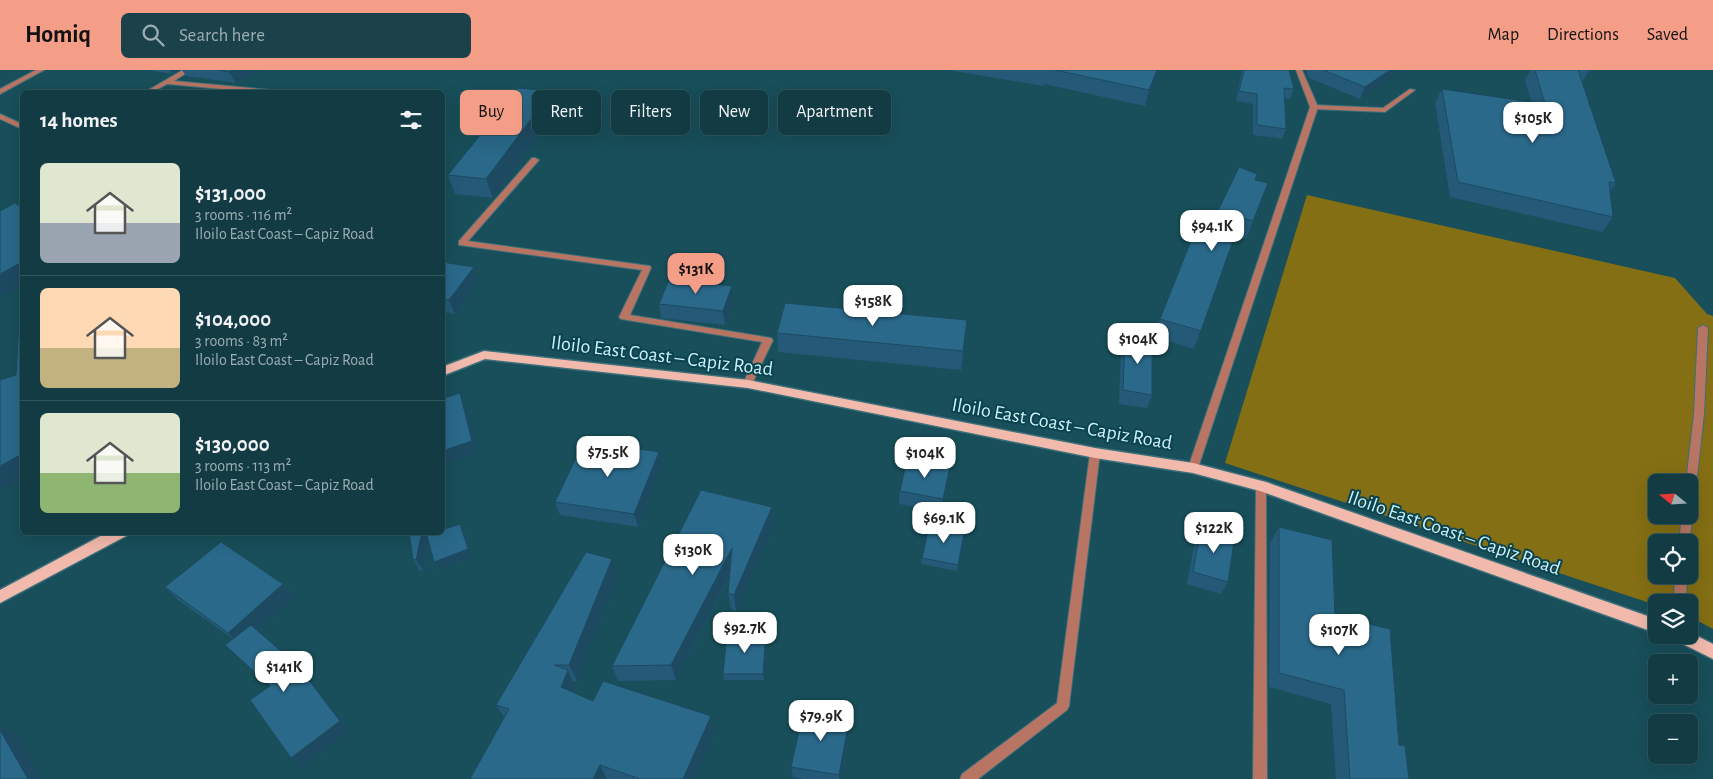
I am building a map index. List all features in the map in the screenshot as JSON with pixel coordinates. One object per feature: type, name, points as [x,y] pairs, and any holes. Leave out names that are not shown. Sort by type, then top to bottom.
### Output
[{"type":"main road","name":"Iloilo East Coast – Capiz Road","points":[[445,371],[484,355],[748,384],[1096,453],[1193,468],[1261,486],[1648,623]]},
{"type":"main road","points":[[0,597],[115,535]]},
{"type":"main road","points":[[1697,644],[1713,652]]},
{"type":"street","points":[[0,92],[41,70]]},
{"type":"street","points":[[152,90],[188,70]]},
{"type":"street","points":[[1193,468],[1314,107],[1299,70]]},
{"type":"street","points":[[167,82],[250,90]]},
{"type":"street","points":[[1314,107],[1385,110],[1412,90]]},
{"type":"street","points":[[0,116],[20,126]]},
{"type":"street","points":[[535,160],[462,243],[647,268],[624,317],[768,340],[748,384]]},
{"type":"street","points":[[1692,474],[1699,414],[1703,328]]},
{"type":"street","points":[[968,779],[1063,706],[1096,453]]},
{"type":"street","points":[[1260,779],[1261,486]]},
{"type":"shaded area","points":[[1307,195],[1675,278],[1707,314],[1713,316],[1713,629],[1698,621],[1698,594],[1648,594],[1648,602],[1225,463]]},
{"type":"building","points":[[1055,70],[1157,70],[1149,90]]},
{"type":"building","points":[[1244,70],[1289,70],[1294,89],[1284,88],[1286,129],[1257,125],[1257,94],[1239,91]]},
{"type":"building","points":[[1323,70],[1390,70],[1365,87]]},
{"type":"building","points":[[1535,70],[1578,70],[1616,183],[1609,182],[1613,217],[1458,182],[1442,89],[1545,104]]},
{"type":"building","points":[[518,88],[541,90],[532,90],[532,118],[522,131],[522,90],[516,90]]},
{"type":"building","points":[[480,135],[519,135],[486,179],[448,175]]},
{"type":"building","points":[[1239,167],[1257,174],[1255,180],[1268,183],[1253,221],[1241,218],[1201,331],[1160,319],[1202,213],[1215,217]]},
{"type":"building","points":[[15,203],[20,207],[20,263],[0,274],[0,211]]},
{"type":"building","points":[[445,262],[474,267],[449,300],[445,299]]},
{"type":"building","points":[[669,280],[732,286],[723,311],[659,304]]},
{"type":"building","points":[[785,303],[967,320],[963,351],[777,333]]},
{"type":"building","points":[[20,307],[20,455],[0,466],[0,380],[16,375]]},
{"type":"building","points":[[1125,335],[1152,339],[1152,395],[1123,390]]},
{"type":"building","points":[[460,393],[472,441],[445,450],[445,398]]},
{"type":"building","points":[[584,441],[659,452],[634,514],[555,502]]},
{"type":"building","points":[[907,459],[950,466],[943,499],[900,491]]},
{"type":"building","points":[[701,490],[772,507],[734,595],[728,593],[732,548],[671,665],[612,666]]},
{"type":"building","points":[[930,522],[965,529],[958,565],[922,558]]},
{"type":"building","points":[[460,524],[468,549],[434,562],[427,536],[445,535],[445,529]]},
{"type":"building","points":[[1201,526],[1235,535],[1228,582],[1193,572]]},
{"type":"building","points":[[1279,527],[1332,540],[1335,616],[1390,629],[1399,745],[1405,746],[1409,779],[1350,779],[1344,690],[1279,673]]},
{"type":"building","points":[[409,535],[421,535],[416,560],[413,559]]},
{"type":"building","points":[[221,542],[283,584],[228,633],[165,587]]},
{"type":"building","points":[[586,552],[612,559],[569,665],[554,665],[568,670],[561,687],[593,701],[603,681],[711,716],[683,779],[640,779],[600,765],[593,779],[470,779],[509,709],[496,705]]},
{"type":"building","points":[[251,625],[298,666],[340,721],[291,758],[250,700],[270,686],[225,645]]},
{"type":"building","points":[[727,634],[766,634],[763,674],[723,674]]},
{"type":"building","points":[[804,708],[850,716],[839,775],[791,767]]},
{"type":"building","points":[[0,730],[28,779],[0,779]]}]
